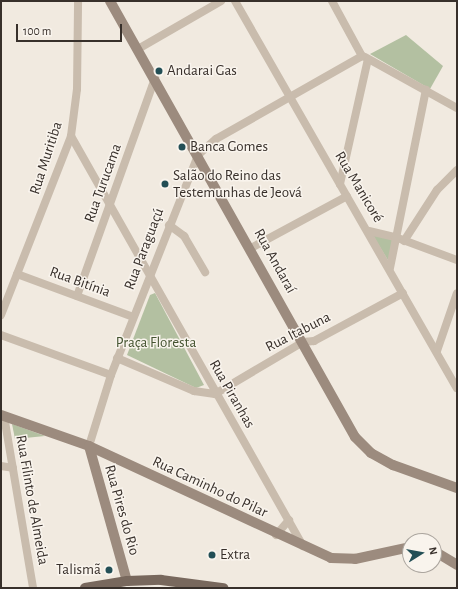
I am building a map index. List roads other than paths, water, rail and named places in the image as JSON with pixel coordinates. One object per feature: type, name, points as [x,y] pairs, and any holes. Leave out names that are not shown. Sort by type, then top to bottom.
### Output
[{"type":"main road","points":[[85,588],[127,582],[160,580],[223,588]]},
{"type":"street","name":"Rua Muritiba","points":[[1,315],[71,136],[77,89],[78,1]]},
{"type":"street","name":"Rua Andaraí","points":[[110,1],[251,248],[355,437],[370,453],[393,465],[457,487]]},
{"type":"street","points":[[138,49],[221,1]]},
{"type":"street","name":"Rua Manicoré","points":[[236,1],[290,98],[369,231],[457,388]]},
{"type":"street","points":[[332,1],[365,57],[457,108]]},
{"type":"street","points":[[340,184],[365,57]]},
{"type":"street","name":"Rua Paraguaçú","points":[[89,446],[117,358],[198,154],[216,139],[365,57]]},
{"type":"street","name":"Rua Turucama","points":[[77,296],[155,78]]},
{"type":"street","points":[[390,268],[395,237],[426,90]]},
{"type":"street","name":"Rua Piranhas","points":[[71,136],[216,394],[305,548]]},
{"type":"street","points":[[404,241],[436,190],[457,170]]},
{"type":"street","points":[[251,248],[347,196]]},
{"type":"street","points":[[169,225],[184,236],[205,272]]},
{"type":"street","points":[[369,231],[395,237],[457,260]]},
{"type":"street","name":"Rua Bitínia","points":[[17,274],[133,317]]},
{"type":"street","name":"Rua Itabuna","points":[[216,394],[303,342],[314,341],[403,293]]},
{"type":"street","points":[[437,351],[457,293]]},
{"type":"street","points":[[1,335],[111,376]]},
{"type":"street","points":[[117,358],[194,391],[216,394]]},
{"type":"street","name":"Rua Caminho do Pilar","points":[[2,415],[89,446],[305,548],[344,560],[402,549]]},
{"type":"street","name":"Rua Filinto de Almeida","points":[[2,415],[13,468],[33,588]]},
{"type":"street","name":"Rua Pires do Rio","points":[[89,446],[127,582]]},
{"type":"street","points":[[1,466],[13,468]]},
{"type":"street","points":[[276,535],[288,520]]},
{"type":"street","points":[[442,556],[457,565]]},
{"type":"place","name":"Andarai Gas","points":[[159,71]]},
{"type":"place","name":"Banca Gomes","points":[[182,147]]},
{"type":"place","name":"Salão do Reino das Testemunhas de Jeová","points":[[165,184]]},
{"type":"place","name":"Extra","points":[[212,555]]},
{"type":"place","name":"Talismã","points":[[109,570]]},
{"type":"park label","name":"Praça Floresta","points":[[156,343]]}]
